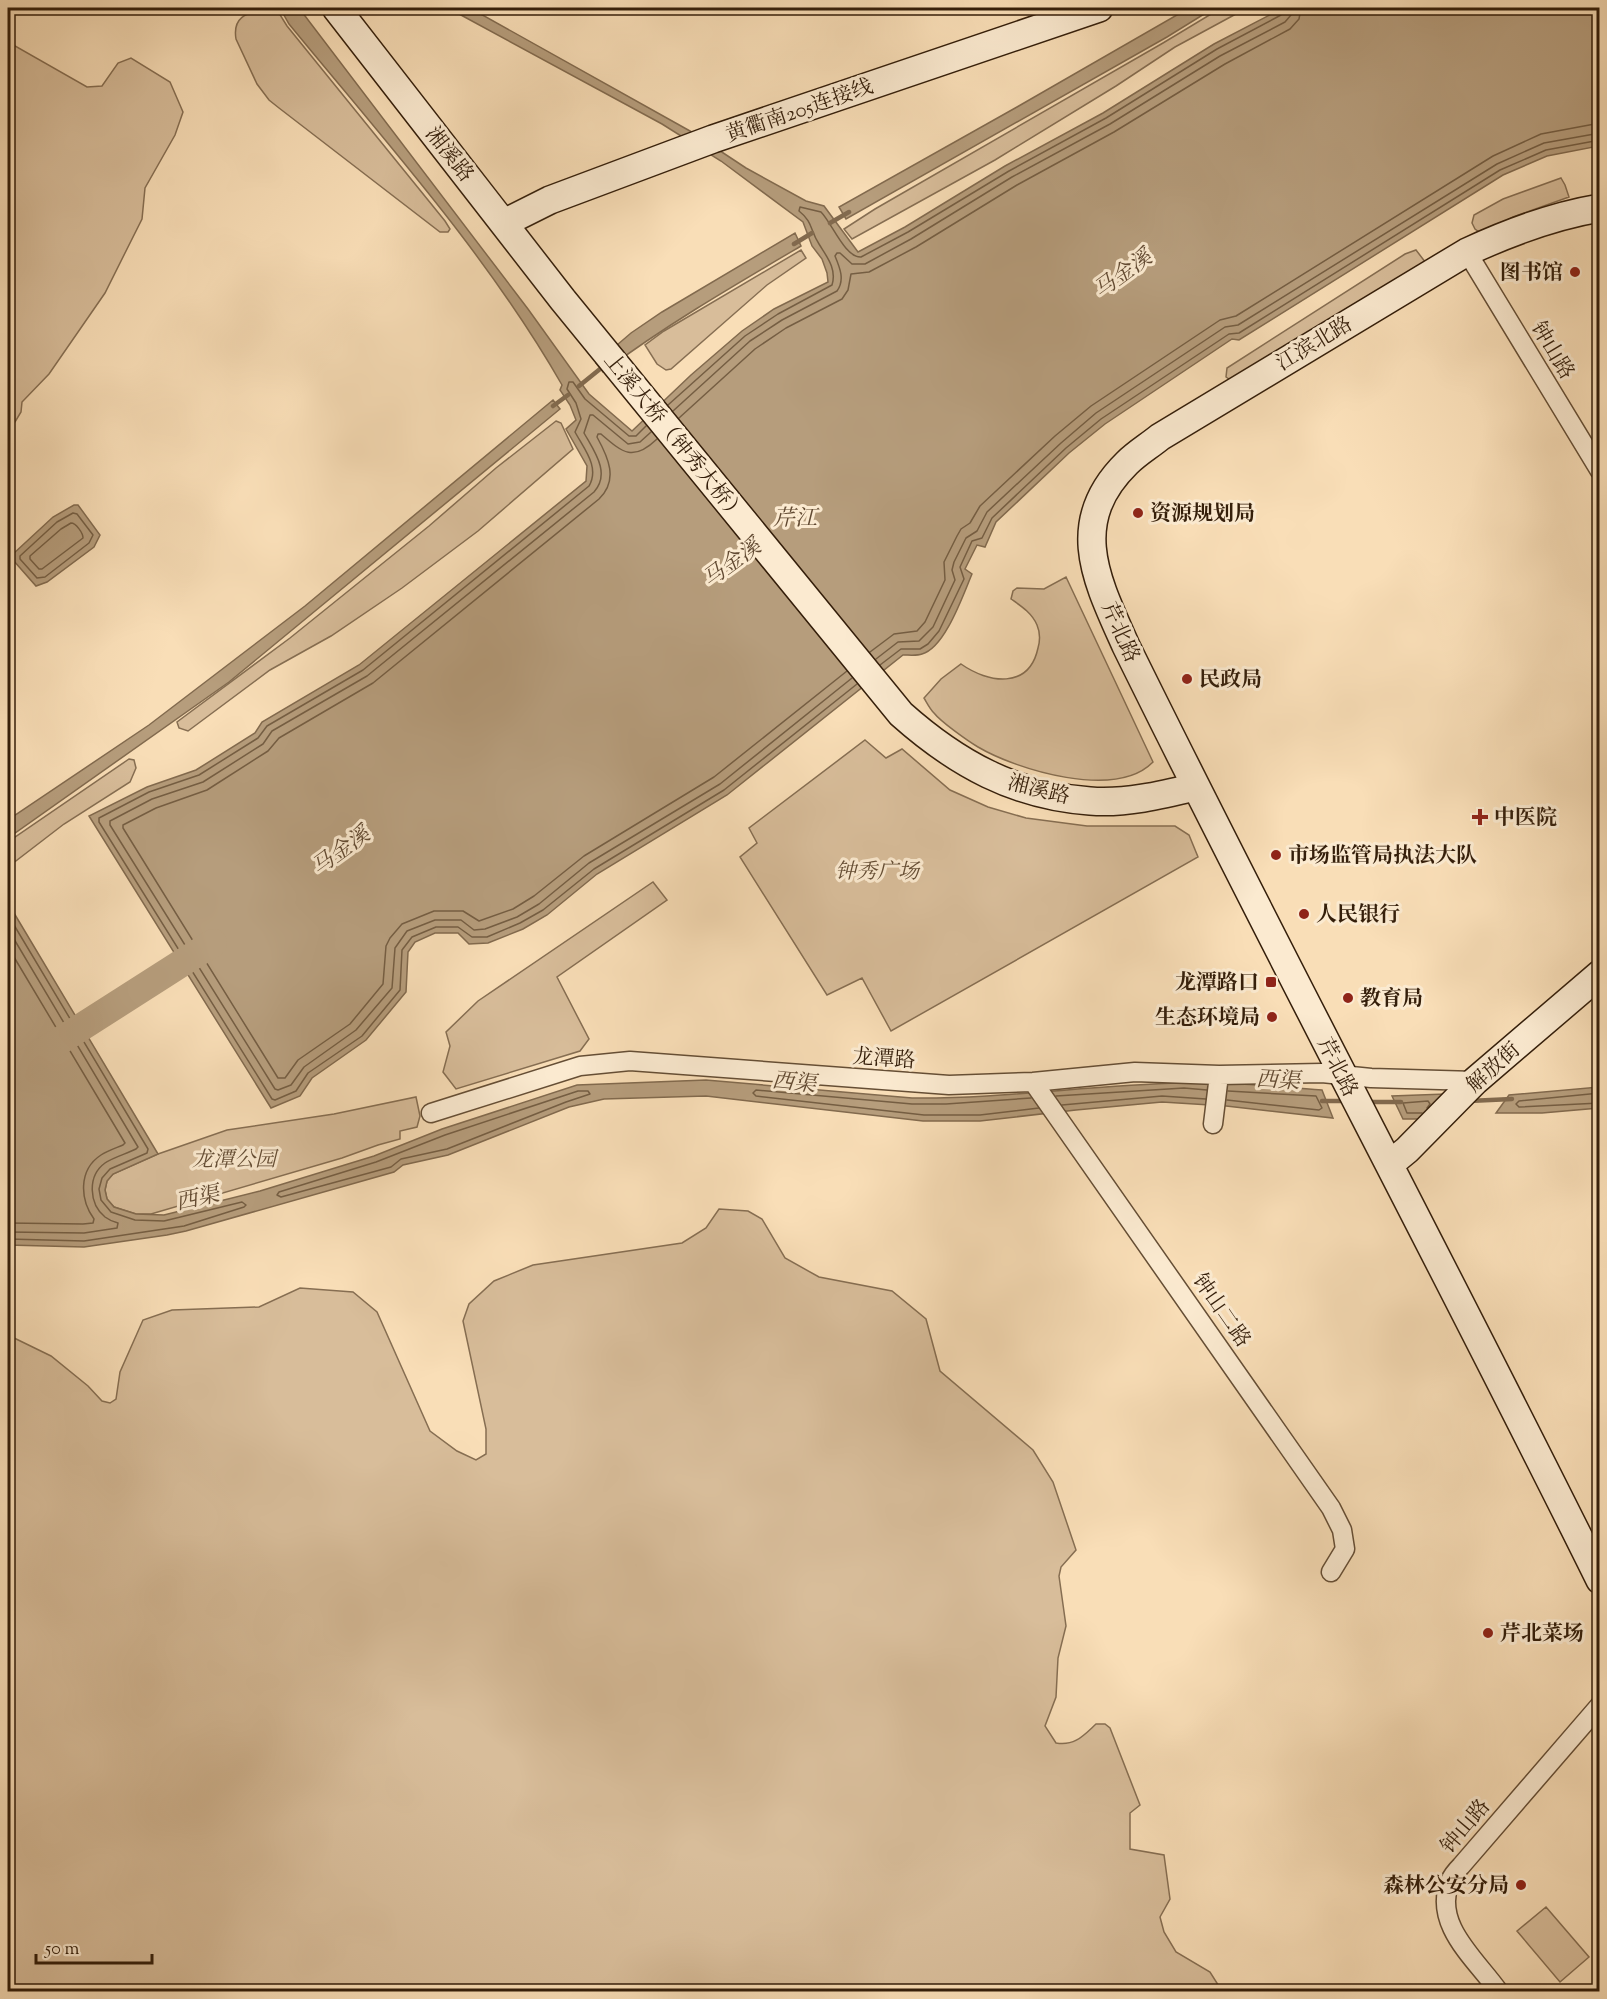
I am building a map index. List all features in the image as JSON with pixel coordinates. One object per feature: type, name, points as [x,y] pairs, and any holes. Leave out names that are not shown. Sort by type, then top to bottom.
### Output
[{"type":"main road","name":"湘溪路","points":[[336,8],[563,300]]},
{"type":"main road","name":"黄衢南205连接线","points":[[504,223],[550,200],[713,140],[1099,8]]},
{"type":"main road","name":"江滨北路","points":[[1090,548],[1094,519],[1103,494],[1126,464],[1160,437],[1467,252],[1548,219],[1599,208]]},
{"type":"main road","name":"上溪大桥（钟秀大桥）","points":[[563,300],[901,714]]},
{"type":"main road","name":"芹北路","points":[[1090,548],[1099,583],[1113,618],[1195,787],[1341,1074],[1390,1164],[1599,1580]]},
{"type":"main road","name":"湘溪路","points":[[901,714],[930,740],[964,761],[1009,784],[1051,796],[1092,801],[1124,800],[1195,787]]},
{"type":"main road","name":"解放街","points":[[1390,1164],[1407,1150],[1475,1081],[1599,974]]},
{"type":"street","name":"钟山路","points":[[1467,252],[1599,471]]},
{"type":"street","name":"龙潭路","points":[[431,1113],[580,1066],[630,1061],[949,1085],[1033,1082],[1135,1072],[1219,1075],[1341,1074],[1371,1078],[1475,1081]]},
{"type":"street","points":[[1213,1124],[1219,1075]]},
{"type":"street","name":"钟山二路","points":[[1033,1082],[1331,1508],[1342,1530],[1345,1548],[1331,1572]]},
{"type":"street","name":"钟山路","points":[[1499,1992],[1456,1938],[1446,1907],[1450,1881],[1599,1704]]},
{"type":"green space","points":[[267,8],[279,13],[287,26],[445,221],[450,229],[448,232],[440,232],[269,100],[257,84],[236,39],[235,31],[243,16]]},
{"type":"green space","points":[[1221,8],[1247,8],[1175,47],[995,160],[852,239],[844,229],[875,209]]},
{"type":"green space","points":[[8,30],[15,46],[87,87],[102,86],[118,63],[131,58],[170,82],[183,112],[175,135],[145,188],[142,219],[105,293],[49,374],[22,402],[21,412],[15,422],[8,427]]},
{"type":"green space","points":[[1561,178],[1569,197],[1513,217],[1482,234],[1475,229],[1472,223],[1474,215],[1503,199]]},
{"type":"green space","points":[[801,250],[806,258],[767,285],[671,369],[666,370],[657,364],[645,345],[664,331]]},
{"type":"green space","points":[[1416,250],[1426,263],[1235,383],[1226,377],[1227,368],[1405,254]]},
{"type":"green space","points":[[556,421],[561,423],[573,449],[478,531],[402,588],[331,636],[270,670],[188,731],[179,728],[177,722],[290,638]]},
{"type":"green space","points":[[1066,577],[1153,762],[1136,773],[1116,779],[1092,780],[1041,772],[1017,764],[995,756],[962,736],[937,717],[924,698],[941,679],[961,664],[995,678],[1017,677],[1026,671],[1033,662],[1038,648],[1039,631],[1029,613],[1011,599],[1013,591],[1017,588],[1044,589]]},
{"type":"green space","name":"钟秀广场","points":[[865,740],[886,758],[902,749],[950,790],[988,807],[1026,818],[1087,826],[1175,826],[1189,835],[1198,857],[891,1031],[862,978],[827,995],[740,857],[757,843],[749,828]]},
{"type":"green space","points":[[129,759],[134,760],[136,768],[130,782],[64,824],[8,867],[8,842]]},
{"type":"green space","points":[[653,882],[667,900],[557,977],[589,1039],[580,1051],[456,1089],[443,1072],[450,1046],[446,1032],[478,1001]]},
{"type":"green space","name":"龙潭公园","points":[[416,1097],[420,1116],[417,1127],[400,1131],[400,1139],[151,1214],[136,1214],[114,1207],[107,1199],[105,1190],[107,1181],[113,1174],[158,1154],[227,1130],[334,1114]]},
{"type":"green space","points":[[719,1209],[748,1211],[762,1219],[785,1258],[819,1277],[892,1291],[926,1319],[940,1371],[1033,1450],[1053,1482],[1076,1550],[1061,1567],[1059,1576],[1066,1626],[1058,1658],[1056,1697],[1045,1726],[1056,1743],[1063,1744],[1078,1739],[1096,1724],[1105,1724],[1110,1728],[1140,1805],[1130,1813],[1130,1849],[1164,1855],[1170,1899],[1160,1917],[1164,1932],[1176,1952],[1210,1972],[1222,1991],[8,1991],[8,1335],[51,1356],[88,1386],[102,1401],[110,1403],[116,1399],[120,1372],[143,1320],[172,1310],[259,1307],[300,1288],[353,1292],[377,1312],[430,1431],[457,1451],[476,1460],[486,1454],[486,1429],[463,1321],[469,1304],[494,1281],[533,1265],[682,1243],[706,1228]]},
{"type":"green space","points":[[1546,1907],[1589,1957],[1560,1982],[1517,1931]]},
{"type":"water","name":"芹江","points":[[280,8],[299,8],[528,309],[589,394],[632,431],[742,331],[774,309],[828,282],[822,259],[812,246],[803,222],[721,161],[662,124],[448,8],[470,8],[690,131],[746,168],[806,201],[824,206],[858,252],[905,227],[1005,166],[1103,113],[1214,44],[1283,8],[1599,8],[1599,146],[1547,156],[1503,175],[1239,340],[1232,339],[1105,424],[1069,453],[996,522],[985,547],[977,545],[965,569],[972,574],[958,607],[946,632],[930,650],[920,655],[903,655],[727,795],[597,874],[547,915],[523,929],[488,943],[469,944],[458,933],[435,933],[415,942],[408,952],[406,992],[366,1040],[312,1078],[300,1096],[271,1108],[89,816],[147,787],[196,770],[255,733],[262,722],[359,665],[586,481],[587,466],[566,429],[576,420],[560,390],[562,385],[533,337],[468,244],[289,24]]},
{"type":"water","points":[[1189,8],[1214,8],[846,219],[839,207]]},
{"type":"water","points":[[795,233],[801,246],[675,322],[603,372],[596,363],[631,333],[662,312]]},
{"type":"water","points":[[553,400],[560,409],[229,682],[8,838],[8,820],[149,725],[305,606]]},
{"type":"water","points":[[78,505],[100,535],[94,547],[47,582],[36,586],[13,560],[13,554],[53,517]]},
{"type":"water","points":[[8,903],[158,1154],[113,1174],[107,1181],[105,1190],[107,1199],[114,1207],[136,1214],[164,1215],[260,1191],[374,1156],[442,1129],[577,1085],[706,1080],[912,1098],[946,1098],[1147,1084],[1234,1084],[1322,1090],[1333,1118],[1226,1106],[1162,1102],[980,1121],[923,1121],[706,1096],[604,1099],[569,1107],[448,1155],[403,1165],[394,1172],[186,1231],[84,1247],[8,1245]]},
{"type":"water","points":[[1599,1087],[1599,1108],[1542,1113],[1496,1113],[1509,1095]]},
{"type":"water","points":[[1445,1094],[1426,1119],[1403,1119],[1392,1096]]},
{"type":"waterway","points":[[830,223],[849,212]]},
{"type":"waterway","points":[[794,244],[812,233]]},
{"type":"waterway","points":[[579,386],[605,365]]},
{"type":"waterway","points":[[553,406],[568,395]]},
{"type":"waterway","name":"马金溪","points":[[8,1074],[213,943]]},
{"type":"waterway","name":"西渠","points":[[1469,1101],[1512,1099]]},
{"type":"waterway","name":"西渠","points":[[1322,1101],[1347,1101]]},
{"type":"waterway","name":"西渠","points":[[1367,1102],[1401,1102]]},
{"type":"place","name":"图书馆","points":[[1575,272]]},
{"type":"place","name":"资源规划局","points":[[1138,513]]},
{"type":"place","name":"民政局","points":[[1187,679]]},
{"type":"place","name":"中医院","points":[[1480,817]]},
{"type":"place","name":"市场监管局执法大队","points":[[1276,855]]},
{"type":"place","name":"人民银行","points":[[1304,914]]},
{"type":"place","name":"龙潭路口","points":[[1271,982]]},
{"type":"place","name":"教育局","points":[[1348,998]]},
{"type":"place","name":"生态环境局","points":[[1272,1017]]},
{"type":"place","name":"芹北菜场","points":[[1488,1633]]},
{"type":"place","name":"森林公安分局","points":[[1521,1885]]}]
